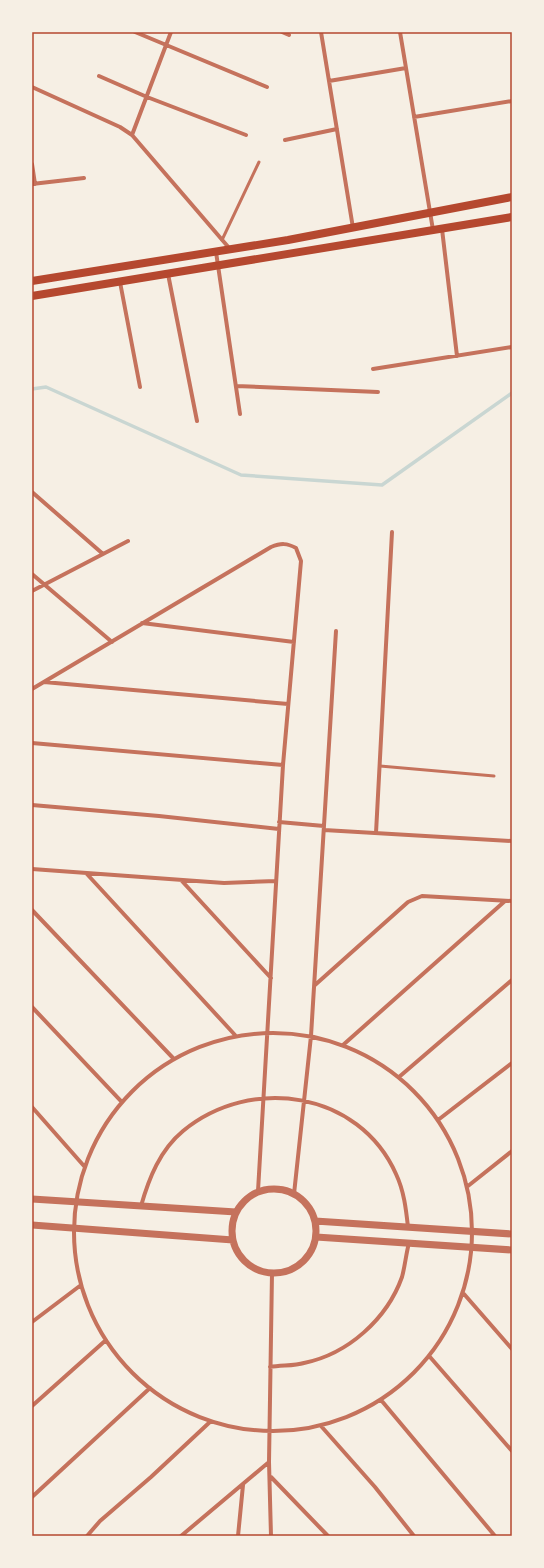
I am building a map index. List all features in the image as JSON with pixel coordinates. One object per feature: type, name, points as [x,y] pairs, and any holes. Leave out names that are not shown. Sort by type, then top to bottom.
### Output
[{"type":"main road","points":[[32,281],[216,252],[353,228],[512,197]]},
{"type":"main road","points":[[32,296],[512,217]]},
{"type":"street","points":[[135,32],[267,87]]},
{"type":"street","points":[[132,135],[171,32]]},
{"type":"street","points":[[282,32],[289,35]]},
{"type":"street","points":[[321,32],[353,228]]},
{"type":"street","points":[[400,32],[433,230]]},
{"type":"street","points":[[329,81],[406,68]]},
{"type":"street","points":[[100,76],[146,97],[246,135]]},
{"type":"street","points":[[32,87],[120,127],[132,135],[230,249]]},
{"type":"street","points":[[414,117],[512,101]]},
{"type":"street","points":[[286,140],[337,129]]},
{"type":"street","points":[[32,164],[33,184],[84,178]]},
{"type":"street","points":[[442,229],[457,356]]},
{"type":"street","points":[[216,252],[240,414]]},
{"type":"street","points":[[168,274],[197,422]]},
{"type":"street","points":[[120,282],[140,387]]},
{"type":"street","points":[[373,369],[512,347]]},
{"type":"street","points":[[236,386],[378,392]]},
{"type":"street","points":[[32,492],[103,554]]},
{"type":"street","points":[[376,833],[392,532]]},
{"type":"street","points":[[32,592],[128,541]]},
{"type":"street","points":[[32,689],[271,547],[288,544],[296,548],[301,561],[279,822],[258,1191]]},
{"type":"street","points":[[32,574],[112,642]]},
{"type":"street","points":[[142,623],[294,642]]},
{"type":"street","points":[[294,1194],[315,985],[336,631]]},
{"type":"street","points":[[44,682],[288,704]]},
{"type":"street","points":[[32,743],[283,765]]},
{"type":"street","points":[[32,806],[159,816],[279,830]]},
{"type":"street","points":[[279,822],[376,833],[512,841]]},
{"type":"street","points":[[32,868],[224,883],[276,880]]},
{"type":"street","points":[[85,872],[235,1035]]},
{"type":"street","points":[[180,880],[271,978]]},
{"type":"street","points":[[315,985],[415,897],[422,896],[512,901]]},
{"type":"street","points":[[343,1045],[505,901]]},
{"type":"street","points":[[32,910],[173,1058]]},
{"type":"street","points":[[399,1077],[512,980]]},
{"type":"street","points":[[32,1007],[121,1101]]},
{"type":"street","points":[[268,1032],[311,1036],[343,1045],[381,1064],[399,1077],[420,1097],[438,1120],[456,1152],[468,1186],[473,1231],[472,1248],[464,1294],[449,1327],[430,1357],[407,1381],[381,1400],[352,1416],[321,1426],[269,1431],[240,1428],[211,1421],[179,1407],[150,1388],[126,1366],[106,1340],[91,1313],[81,1285],[75,1257],[73,1228],[75,1202],[84,1166],[99,1132],[121,1101],[145,1077],[173,1058],[203,1044],[235,1035],[268,1032]]},
{"type":"street","points":[[438,1120],[512,1063]]},
{"type":"street","points":[[141,1206],[148,1180],[163,1154],[182,1132],[214,1111],[234,1102],[264,1097],[304,1100],[327,1108],[348,1119],[367,1134],[383,1152],[396,1173],[404,1196],[408,1227]]},
{"type":"street","points":[[32,1107],[84,1166]]},
{"type":"street","points":[[468,1186],[512,1151]]},
{"type":"street","points":[[276,1189],[294,1194],[304,1201],[311,1210],[315,1221],[316,1237],[312,1249],[305,1259],[296,1267],[284,1272],[272,1273],[261,1271],[247,1263],[236,1250],[233,1240],[233,1221],[236,1212],[245,1200],[258,1191],[276,1189]]},
{"type":"street","points":[[33,1198],[236,1212]]},
{"type":"street","points":[[315,1221],[512,1234]]},
{"type":"street","points":[[32,1225],[233,1240]]},
{"type":"street","points":[[316,1237],[511,1251]]},
{"type":"street","points":[[270,1366],[304,1363],[336,1352],[364,1332],[386,1307],[399,1283],[409,1244]]},
{"type":"street","points":[[271,1536],[269,1431],[272,1273]]},
{"type":"street","points":[[32,1322],[81,1285]]},
{"type":"street","points":[[464,1294],[512,1350]]},
{"type":"street","points":[[32,1406],[106,1340]]},
{"type":"street","points":[[430,1357],[512,1451]]},
{"type":"street","points":[[32,1497],[150,1388]]},
{"type":"street","points":[[381,1400],[495,1536]]},
{"type":"street","points":[[87,1536],[100,1521],[151,1477],[211,1421]]},
{"type":"street","points":[[321,1426],[375,1487],[414,1536]]},
{"type":"street","points":[[181,1536],[269,1462]]},
{"type":"street","points":[[271,1477],[328,1536]]},
{"type":"street","points":[[238,1536],[242,1484]]},
{"type":"lane","points":[[222,240],[259,162]]},
{"type":"lane","points":[[380,766],[494,776]]},
{"type":"waterway","points":[[32,389],[46,387],[241,475],[382,485],[512,393]]}]
